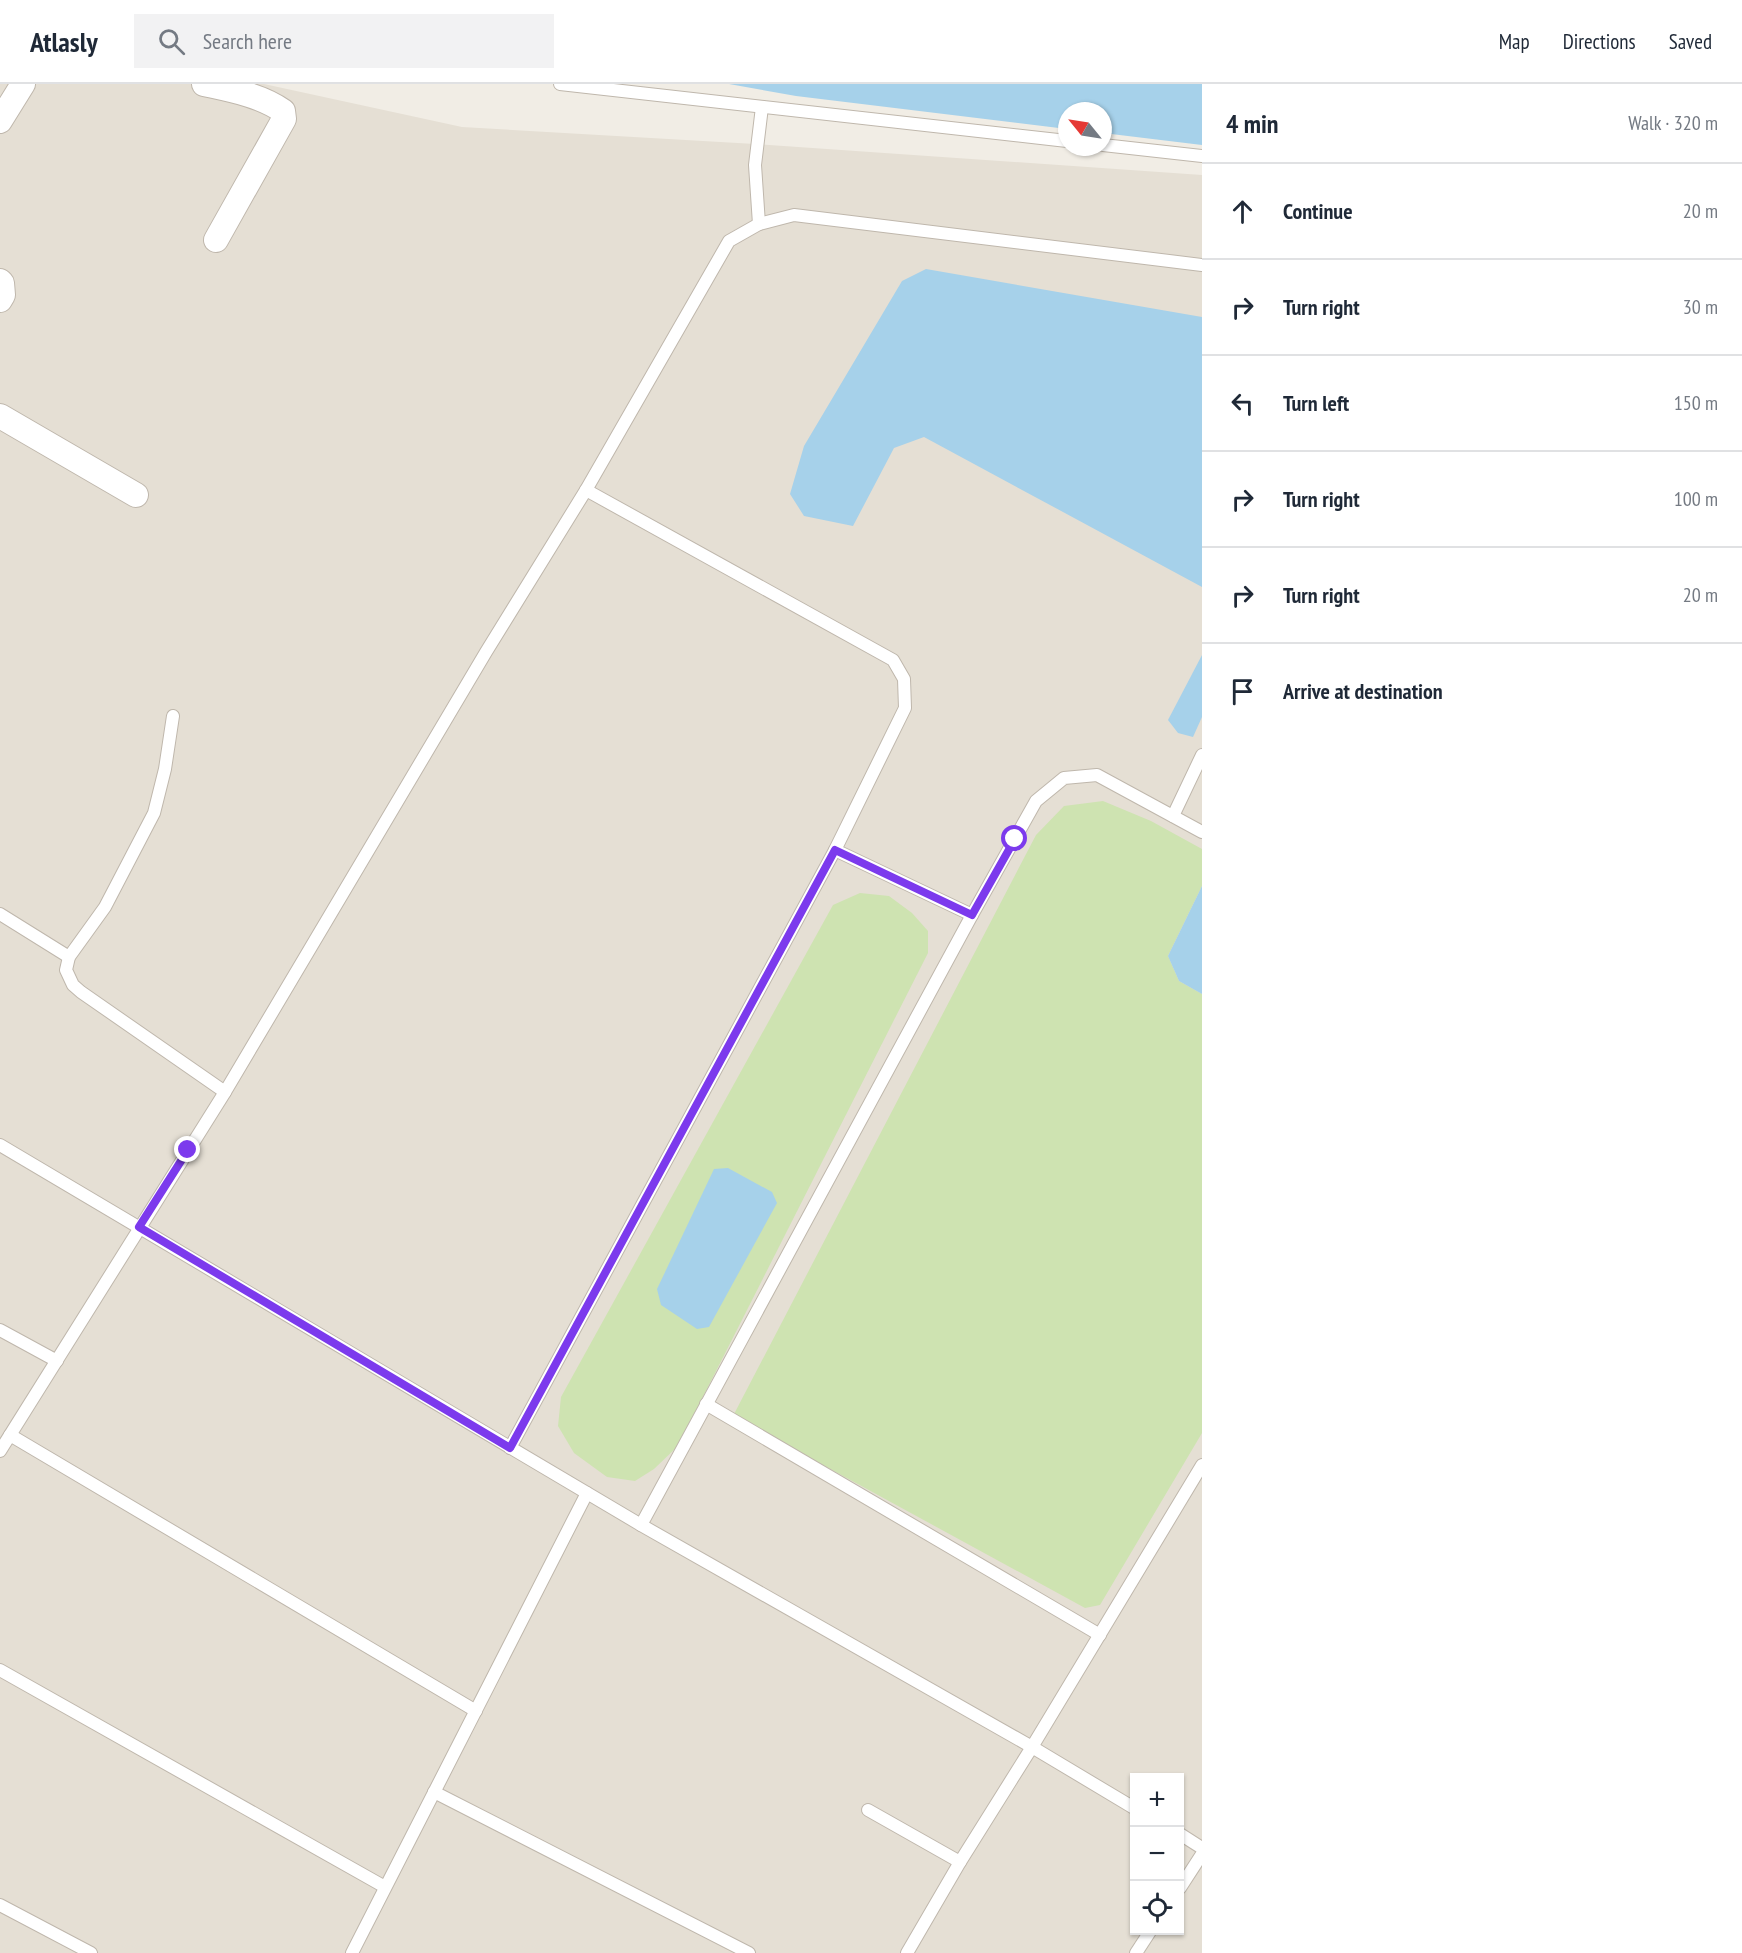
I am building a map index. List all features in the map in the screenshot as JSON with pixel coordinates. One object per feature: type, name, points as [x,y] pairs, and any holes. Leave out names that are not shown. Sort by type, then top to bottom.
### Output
[{"type":"street","points":[[0,120],[23,84]]},
{"type":"street","points":[[204,84],[253,96],[272,103],[284,111],[284,119],[216,240]]},
{"type":"street","points":[[0,281],[3,295],[0,300]]},
{"type":"street","points":[[0,416],[136,495]]},
{"type":"lane","points":[[560,84],[1058,140]]},
{"type":"lane","points":[[759,224],[755,165],[762,107]]},
{"type":"lane","points":[[1112,146],[1202,156]]},
{"type":"lane","points":[[0,1451],[225,1092],[486,652],[586,490],[729,241],[759,224],[794,215],[1202,265]]},
{"type":"lane","points":[[510,1448],[835,850],[905,708],[904,679],[893,660],[586,490]]},
{"type":"lane","points":[[173,716],[165,769],[154,813],[105,907],[69,957],[66,970],[73,985],[81,992],[225,1092]]},
{"type":"lane","points":[[1173,816],[1202,754]]},
{"type":"lane","points":[[641,1525],[1036,801],[1064,778],[1096,775],[1202,831]]},
{"type":"lane","points":[[835,850],[972,915]]},
{"type":"lane","points":[[0,914],[69,957]]},
{"type":"lane","points":[[0,1145],[641,1525],[1032,1747],[1130,1806]]},
{"type":"lane","points":[[0,1330],[57,1361]]},
{"type":"lane","points":[[706,1404],[1100,1635]]},
{"type":"lane","points":[[10,1435],[476,1711]]},
{"type":"lane","points":[[907,1953],[1202,1465]]},
{"type":"lane","points":[[352,1953],[587,1493]]},
{"type":"lane","points":[[0,1670],[386,1887]]},
{"type":"lane","points":[[434,1792],[749,1953]]},
{"type":"lane","points":[[868,1810],[960,1862]]},
{"type":"lane","points":[[1184,1837],[1202,1848]]},
{"type":"lane","points":[[1184,1881],[1202,1854]]},
{"type":"lane","points":[[0,1905],[91,1953]]},
{"type":"lane","points":[[1136,1953],[1148,1935]]},
{"type":"shaded area","points":[[0,84],[264,84],[462,127],[755,144],[1202,175],[1202,1953],[0,1953]]},
{"type":"green space","points":[[1103,801],[1151,821],[1202,849],[1202,886],[1168,956],[1179,981],[1202,994],[1202,1433],[1100,1605],[1085,1608],[733,1416],[1036,835],[1064,806]]},
{"type":"green space","points":[[860,893],[889,896],[912,913],[928,931],[928,953],[678,1446],[654,1469],[635,1481],[607,1477],[574,1453],[558,1426],[561,1397],[833,905]]},
{"type":"water","points":[[729,84],[1202,84],[1202,145],[1112,134],[1112,102],[1058,102],[1058,128],[796,96]]},
{"type":"water","points":[[926,269],[1202,317],[1202,587],[924,437],[894,448],[853,526],[804,516],[790,494],[804,446],[902,281]]},
{"type":"water","points":[[1202,655],[1202,717],[1193,737],[1178,733],[1168,720]]},
{"type":"water","points":[[1202,886],[1202,994],[1179,981],[1168,956]]},
{"type":"water","points":[[728,1168],[772,1192],[777,1203],[709,1327],[697,1329],[661,1305],[657,1289],[714,1169]]},
{"type":"route","points":[[188,1150],[139,1227],[510,1448],[835,850],[972,915],[1015,839]]}]
